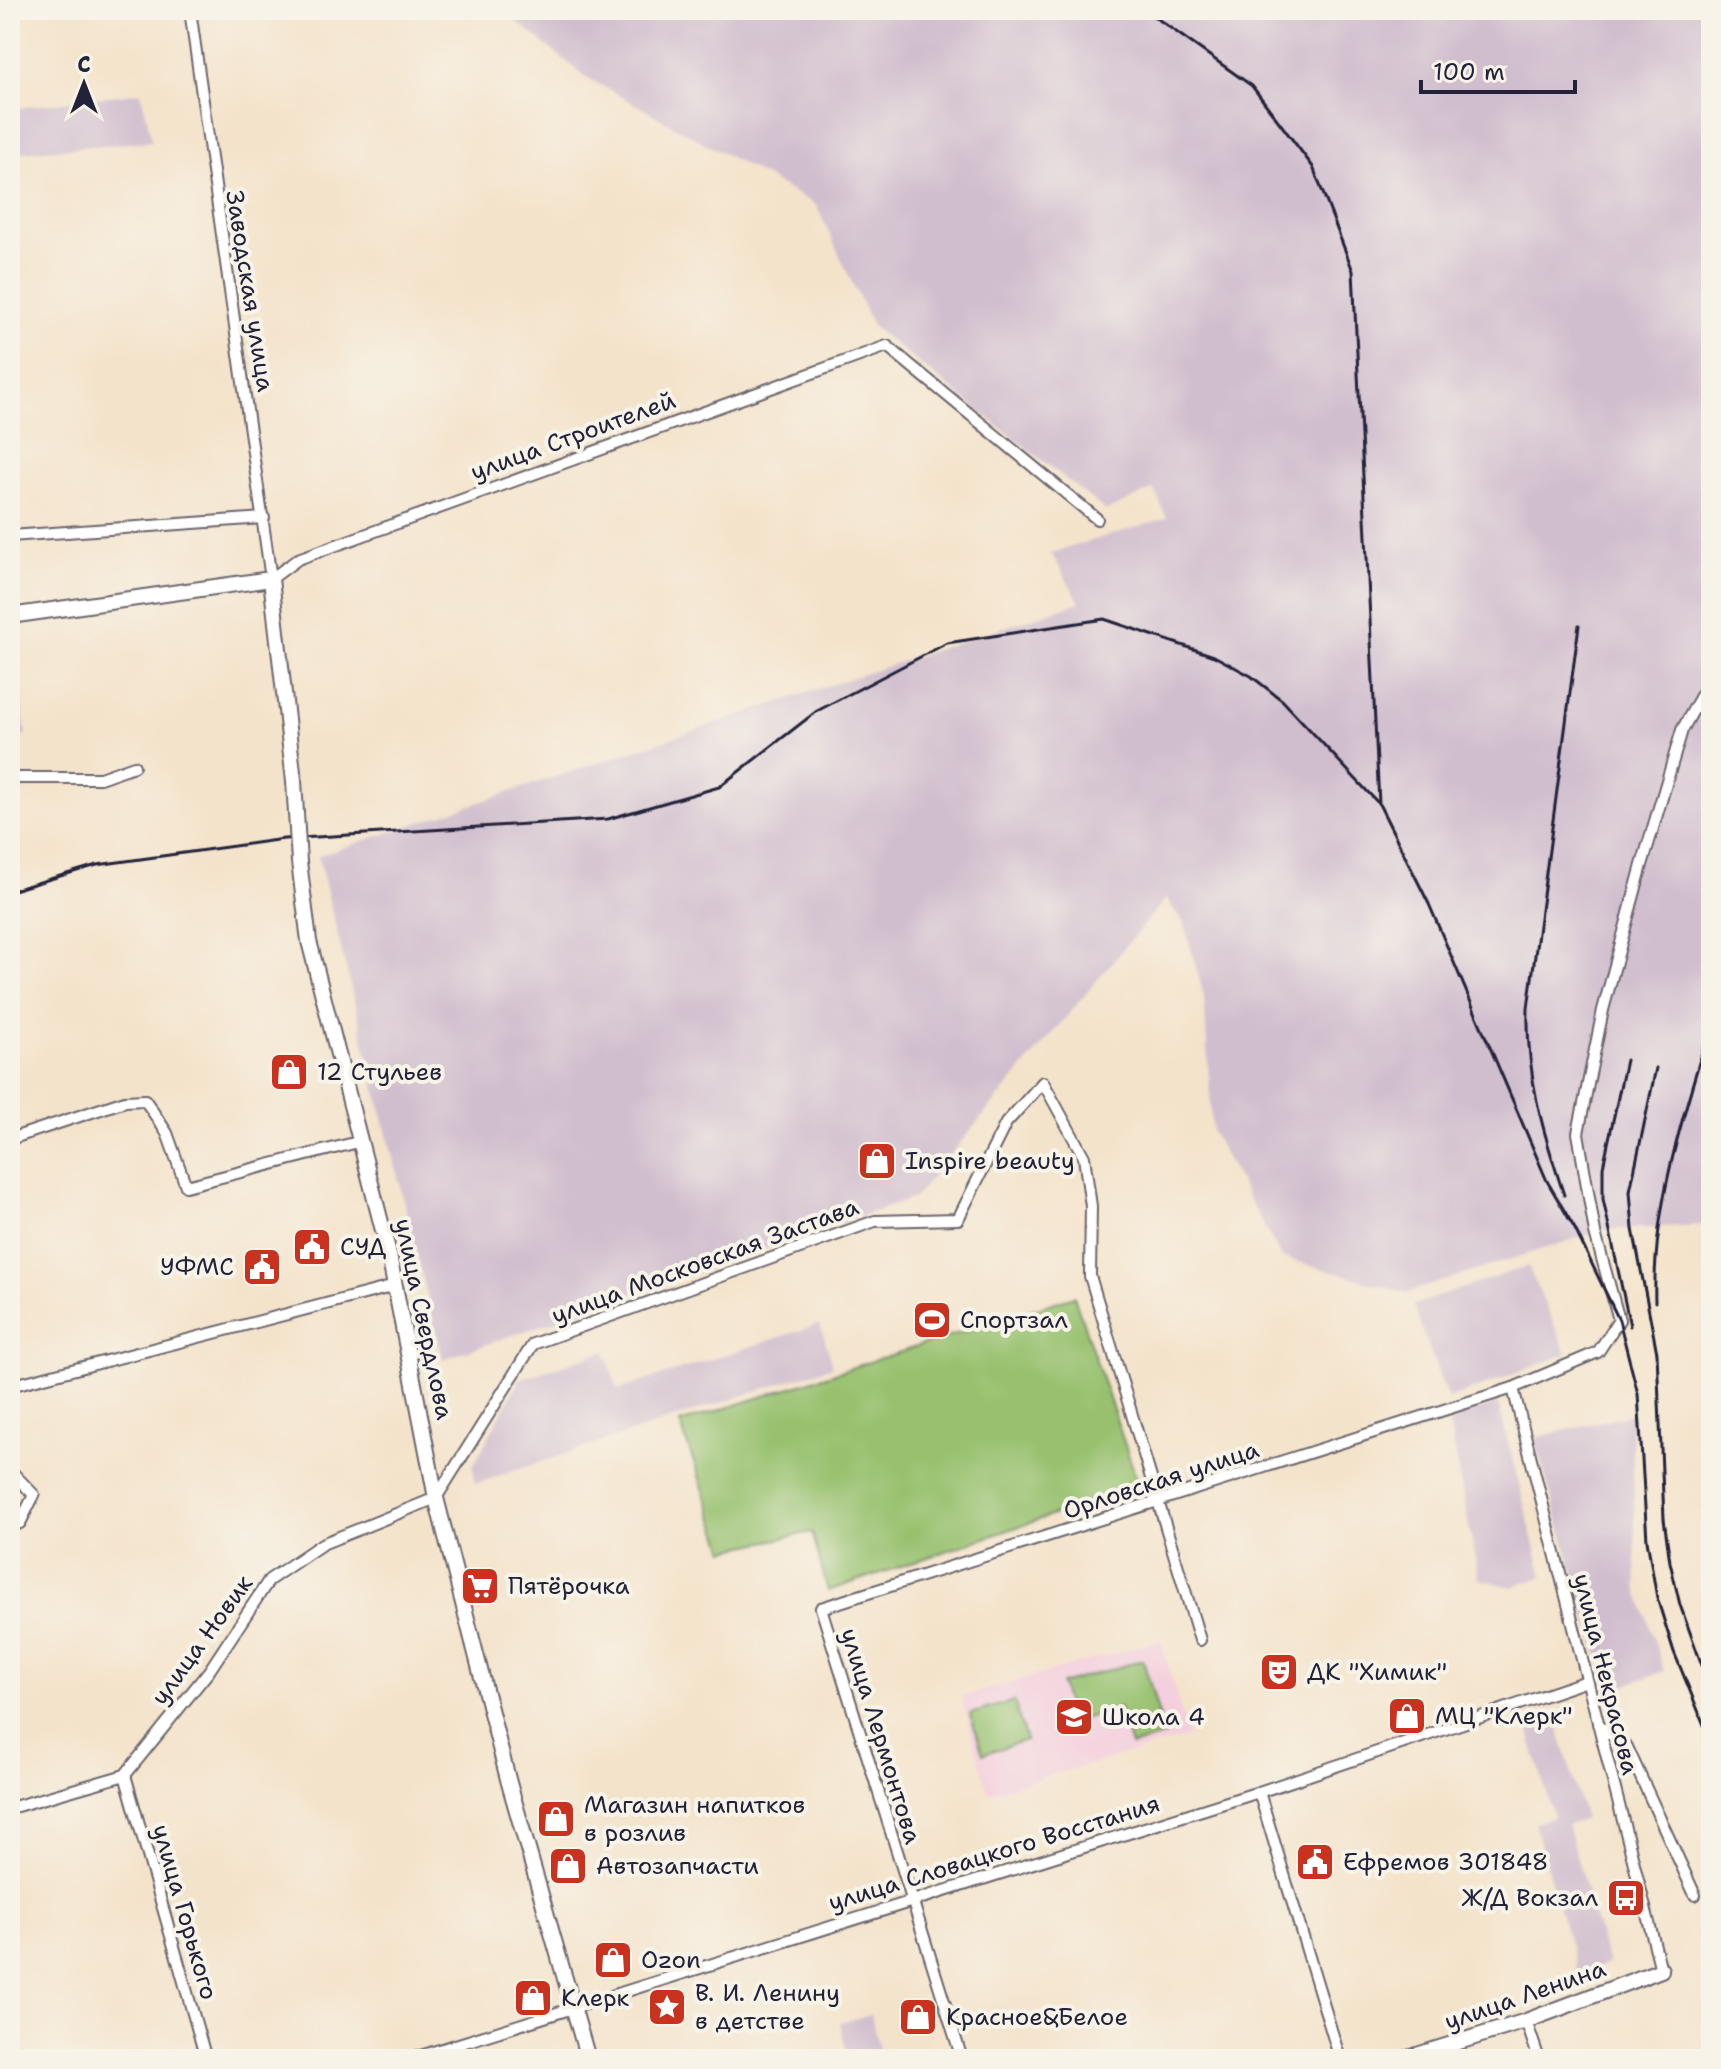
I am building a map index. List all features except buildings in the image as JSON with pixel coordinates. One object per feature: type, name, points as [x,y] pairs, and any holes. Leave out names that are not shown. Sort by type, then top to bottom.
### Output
[{"type":"main road","name":"улица Строителей","points":[[10,616],[271,579]]},
{"type":"main road","name":"улица Свердлова","points":[[271,579],[309,941],[362,1141],[395,1286],[436,1498],[509,1783],[588,2059]]},
{"type":"main road","name":"улица Ленина","points":[[1404,2059],[1526,2021],[1661,1970]]},
{"type":"street","name":"Заводская улица","points":[[190,10],[271,579]]},
{"type":"street","name":"улица Строителей","points":[[271,579],[298,559],[887,346],[1097,519]]},
{"type":"street","points":[[10,536],[264,518]]},
{"type":"street","name":"Орловская улица","points":[[821,1608],[1513,1388],[1598,1352],[1619,1320],[1595,1233],[1578,1133],[1603,1010],[1642,865],[1682,730],[1711,678]]},
{"type":"street","points":[[10,785],[16,778],[100,778],[134,766]]},
{"type":"street","name":"улица Московская Застава","points":[[436,1498],[533,1344],[875,1221],[958,1219],[1006,1123],[1043,1082],[1084,1157],[1091,1206],[1090,1276],[1157,1503]]},
{"type":"street","points":[[10,1139],[125,1101],[145,1100],[167,1133],[186,1186],[362,1141]]},
{"type":"street","points":[[10,1386],[395,1286]]},
{"type":"street","name":"улица Некрасова","points":[[1513,1388],[1661,1970]]},
{"type":"street","points":[[10,1470],[34,1495],[20,1523],[10,1526]]},
{"type":"street","name":"улица Новик","points":[[125,1775],[209,1671],[269,1580],[322,1544],[436,1498]]},
{"type":"street","points":[[1157,1503],[1200,1640]]},
{"type":"street","name":"улица Лермонтова","points":[[821,1608],[962,2059]]},
{"type":"street","name":"улица Словацкого Восстания","points":[[411,2059],[1259,1792],[1587,1681]]},
{"type":"street","points":[[1598,1724],[1627,1747],[1695,1895]]},
{"type":"street","points":[[10,1808],[125,1775]]},
{"type":"street","name":"улица Горького","points":[[125,1775],[206,2059]]},
{"type":"street","points":[[1259,1792],[1340,2059]]},
{"type":"street","points":[[1526,2021],[1539,2059]]},
{"type":"shaded area","points":[[502,10],[1711,10],[1711,1190],[1703,1225],[1603,1230],[1406,1293],[1281,1257],[1212,1132],[1204,996],[1184,924],[1166,898],[914,1198],[443,1359],[318,856],[1080,602],[1051,553],[1167,518],[1154,489],[1106,511],[873,327],[816,205],[586,77]]},
{"type":"shaded area","points":[[141,92],[152,141],[10,153],[10,109]]},
{"type":"shaded area","points":[[10,627],[26,735],[10,737]]},
{"type":"shaded area","points":[[1528,1266],[1567,1354],[1448,1399],[1413,1305]]},
{"type":"shaded area","points":[[820,1324],[833,1366],[475,1484],[473,1466],[520,1379],[605,1351],[618,1390]]},
{"type":"shaded area","points":[[1498,1404],[1543,1576],[1513,1587],[1479,1579],[1448,1418]]},
{"type":"shaded area","points":[[1631,1414],[1637,1587],[1664,1671],[1609,1691],[1534,1438]]},
{"type":"shaded area","name":"Школа 4","points":[[1161,1640],[1188,1737],[988,1793],[961,1697]]},
{"type":"shaded area","points":[[1554,1714],[1585,1819],[1567,1825],[1608,1964],[1578,1973],[1534,1823],[1553,1817],[1526,1722]]},
{"type":"shaded area","points":[[871,2015],[881,2059],[848,2059],[840,2022]]},
{"type":"green space","points":[[1074,1296],[1139,1486],[828,1591],[812,1532],[725,1550],[680,1423]]},
{"type":"green space","points":[[1143,1660],[1165,1736],[1131,1746],[1119,1708],[1072,1722],[1061,1684]]},
{"type":"green space","points":[[1014,1701],[1026,1740],[983,1754],[970,1714]]},
{"type":"railway","points":[[1139,10],[1155,17],[1252,86],[1313,167],[1353,271],[1379,804]]},
{"type":"railway","points":[[10,891],[97,865],[284,839],[608,819],[719,787],[817,711],[947,643],[1104,619],[1214,656],[1251,676],[1283,701],[1379,804],[1429,904],[1547,1181],[1575,1229],[1619,1320],[1638,1394],[1647,1540],[1657,1598],[1674,1652],[1711,1742]]},
{"type":"railway","points":[[1564,1195],[1537,1103],[1530,1056],[1528,1008],[1579,625]]},
{"type":"railway","points":[[1655,1302],[1655,1266],[1664,1196],[1711,1023]]},
{"type":"railway","points":[[1626,1060],[1603,1167],[1603,1199],[1630,1326]]},
{"type":"railway","points":[[1656,1068],[1630,1191],[1633,1229],[1657,1353],[1664,1519],[1670,1562],[1680,1605],[1711,1690]]},
{"type":"place","name":"12 Стульев","points":[[289,1072]]},
{"type":"place","name":"Inspire beauty","points":[[877,1161]]},
{"type":"place","name":"СУД","points":[[312,1247]]},
{"type":"place","name":"УФМС","points":[[262,1267]]},
{"type":"place","name":"Спортзал","points":[[932,1320]]},
{"type":"place","name":"Пятёрочка","points":[[480,1586]]},
{"type":"place","name":"ДК \"Химик\"","points":[[1279,1672]]},
{"type":"place","name":"МЦ \"Клерк\"","points":[[1407,1716]]},
{"type":"place","name":"Школа 4","points":[[1074,1717]]},
{"type":"place","name":"Магазин напитков в розлив","points":[[556,1819]]},
{"type":"place","name":"Ефремов 301848","points":[[1315,1862]]},
{"type":"place","name":"Автозапчасти","points":[[568,1866]]},
{"type":"place","name":"Ж/Д Вокзал","points":[[1626,1898]]},
{"type":"place","name":"Ozon","points":[[613,1960]]},
{"type":"place","name":"Клерк","points":[[533,1998]]},
{"type":"place","name":"В. И. Ленину в детстве","points":[[667,2007]]},
{"type":"place","name":"Красное&Белое","points":[[918,2017]]}]
